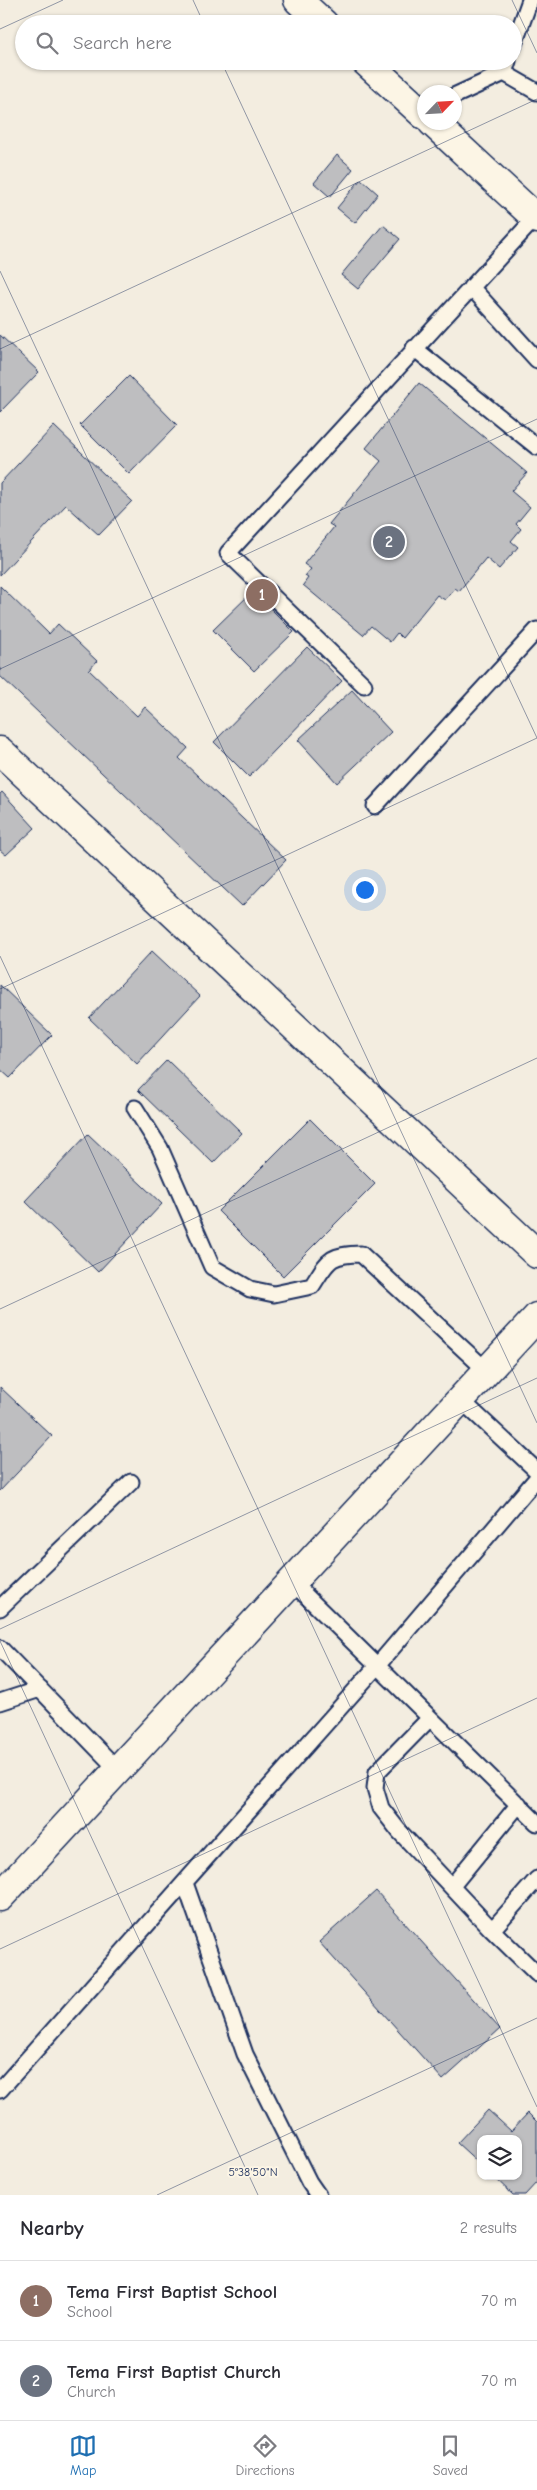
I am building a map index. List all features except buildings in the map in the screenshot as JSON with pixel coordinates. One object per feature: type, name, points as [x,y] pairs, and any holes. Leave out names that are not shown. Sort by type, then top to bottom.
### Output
[{"type":"street","points":[[298,0],[314,15]]},
{"type":"street","points":[[375,70],[417,108]]},
{"type":"street","points":[[441,130],[536,218]]},
{"type":"street","points":[[0,751],[537,1254]]},
{"type":"street","points":[[0,1897],[537,1317]]},
{"type":"lane","points":[[522,22],[530,0]]},
{"type":"lane","points":[[462,92],[501,70]]},
{"type":"lane","points":[[510,70],[537,92]]},
{"type":"lane","points":[[364,685],[228,553],[414,348],[536,218]]},
{"type":"lane","points":[[471,287],[537,360]]},
{"type":"lane","points":[[414,348],[537,447]]},
{"type":"lane","points":[[375,806],[537,630]]},
{"type":"lane","points":[[135,1108],[160,1148],[212,1266],[250,1289],[274,1294],[312,1286],[326,1264],[341,1254],[361,1254],[487,1371]]},
{"type":"lane","points":[[461,1400],[537,1471]]},
{"type":"lane","points":[[0,2090],[377,1666],[537,1478]]},
{"type":"lane","points":[[0,1608],[131,1482]]},
{"type":"lane","points":[[292,1582],[537,1823]]},
{"type":"lane","points":[[0,1648],[118,1770]]},
{"type":"lane","points":[[0,1702],[40,1689]]},
{"type":"lane","points":[[430,1718],[376,1772],[375,1788],[381,1808],[492,1930],[537,1974]]},
{"type":"lane","points":[[452,1886],[519,1804]]},
{"type":"lane","points":[[492,1930],[537,1879]]},
{"type":"lane","points":[[184,1883],[244,2054],[308,2182],[318,2195]]},
{"type":"place","name":"Tema First Baptist Church","points":[[389,542]]},
{"type":"place","name":"Tema First Baptist School","points":[[262,595]]}]
